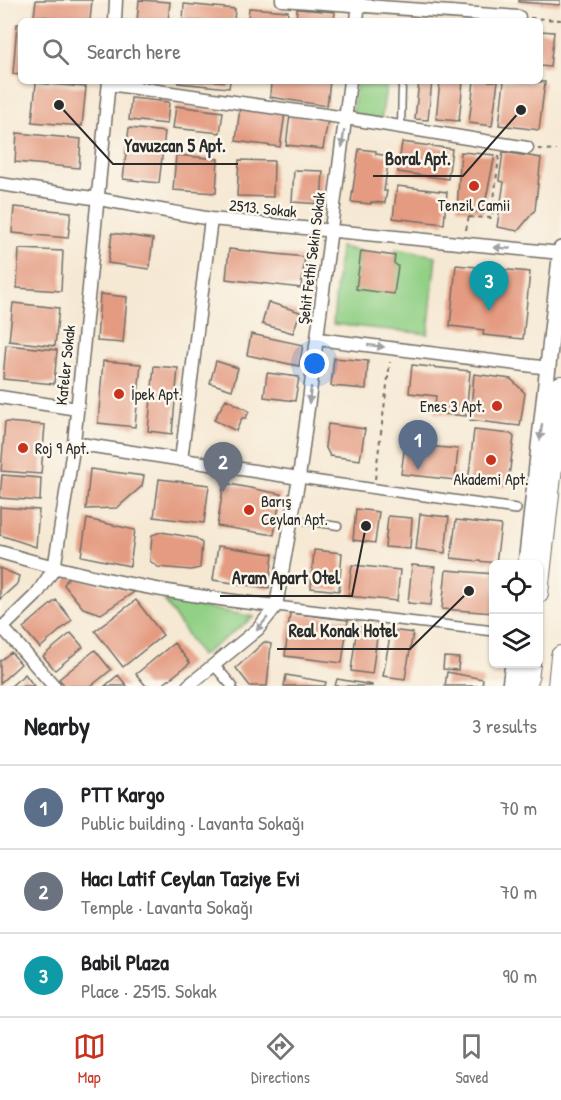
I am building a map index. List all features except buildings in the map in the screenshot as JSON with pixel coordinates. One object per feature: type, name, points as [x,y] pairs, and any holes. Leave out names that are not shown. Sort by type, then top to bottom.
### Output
[{"type":"main road","points":[[542,560],[561,386]]},
{"type":"main road","points":[[558,686],[561,656]]},
{"type":"main road","points":[[527,686],[529,668]]},
{"type":"street","points":[[115,18],[117,0]]},
{"type":"street","points":[[282,0],[359,3],[519,17]]},
{"type":"street","points":[[357,18],[359,3]]},
{"type":"street","name":"Kafeler Sokak","points":[[1,629],[36,595],[54,569],[74,443],[109,84]]},
{"type":"street","points":[[116,84],[346,118],[526,148]]},
{"type":"street","name":"Şehit Fethi Sekin Sokak","points":[[188,686],[258,630],[276,606],[299,478],[350,84]]},
{"type":"street","name":"2513. Sokak","points":[[0,184],[211,219],[330,232],[561,251]]},
{"type":"street","points":[[181,460],[211,219]]},
{"type":"street","points":[[526,560],[561,251]]},
{"type":"street","points":[[318,339],[549,368]]},
{"type":"street","points":[[0,397],[77,409]]},
{"type":"street","points":[[74,443],[516,509]]},
{"type":"street","points":[[0,552],[54,569],[201,598],[489,630]]},
{"type":"street","points":[[1,629],[54,686]]},
{"type":"street","points":[[215,666],[232,686]]},
{"type":"street","points":[[510,686],[512,668]]},
{"type":"lane","points":[[401,127],[402,85]]},
{"type":"lane","points":[[292,519],[338,526]]},
{"type":"path","points":[[519,17],[533,18]]},
{"type":"path","points":[[543,19],[561,20]]},
{"type":"path","points":[[469,217],[492,218],[501,144]]},
{"type":"path","points":[[526,148],[557,150]]},
{"type":"path","points":[[463,244],[470,211]]},
{"type":"path","points":[[374,489],[392,347]]},
{"type":"green space","points":[[357,84],[387,84],[381,120],[352,115]]},
{"type":"green space","points":[[340,247],[361,251],[356,289],[398,266],[394,263],[396,249],[436,256],[428,334],[333,324]]},
{"type":"green space","points":[[164,600],[254,617],[201,656]]},
{"type":"place","name":"Yavuzcan 5 Apt.","points":[[59,105]]},
{"type":"place","name":"Boral Apt.","points":[[521,110]]},
{"type":"place","name":"Tenzil Camii","points":[[474,186]]},
{"type":"place","name":"Babil Plaza","points":[[489,311]]},
{"type":"place","name":"İpek Apt.","points":[[119,394]]},
{"type":"place","name":"Enes 3 Apt.","points":[[497,406]]},
{"type":"place","name":"Roj 9 Apt.","points":[[23,448]]},
{"type":"place","name":"Akademi Apt.","points":[[491,460]]},
{"type":"place","name":"PTT Kargo","points":[[418,470]]},
{"type":"place","name":"Hacı Latif Ceylan Taziye Evi","points":[[223,492]]},
{"type":"place","name":"Barış Ceylan Apt.","points":[[249,510]]},
{"type":"place","name":"Aram Apart Otel","points":[[366,526]]},
{"type":"place","name":"Real Konak Hotel","points":[[469,591]]}]
